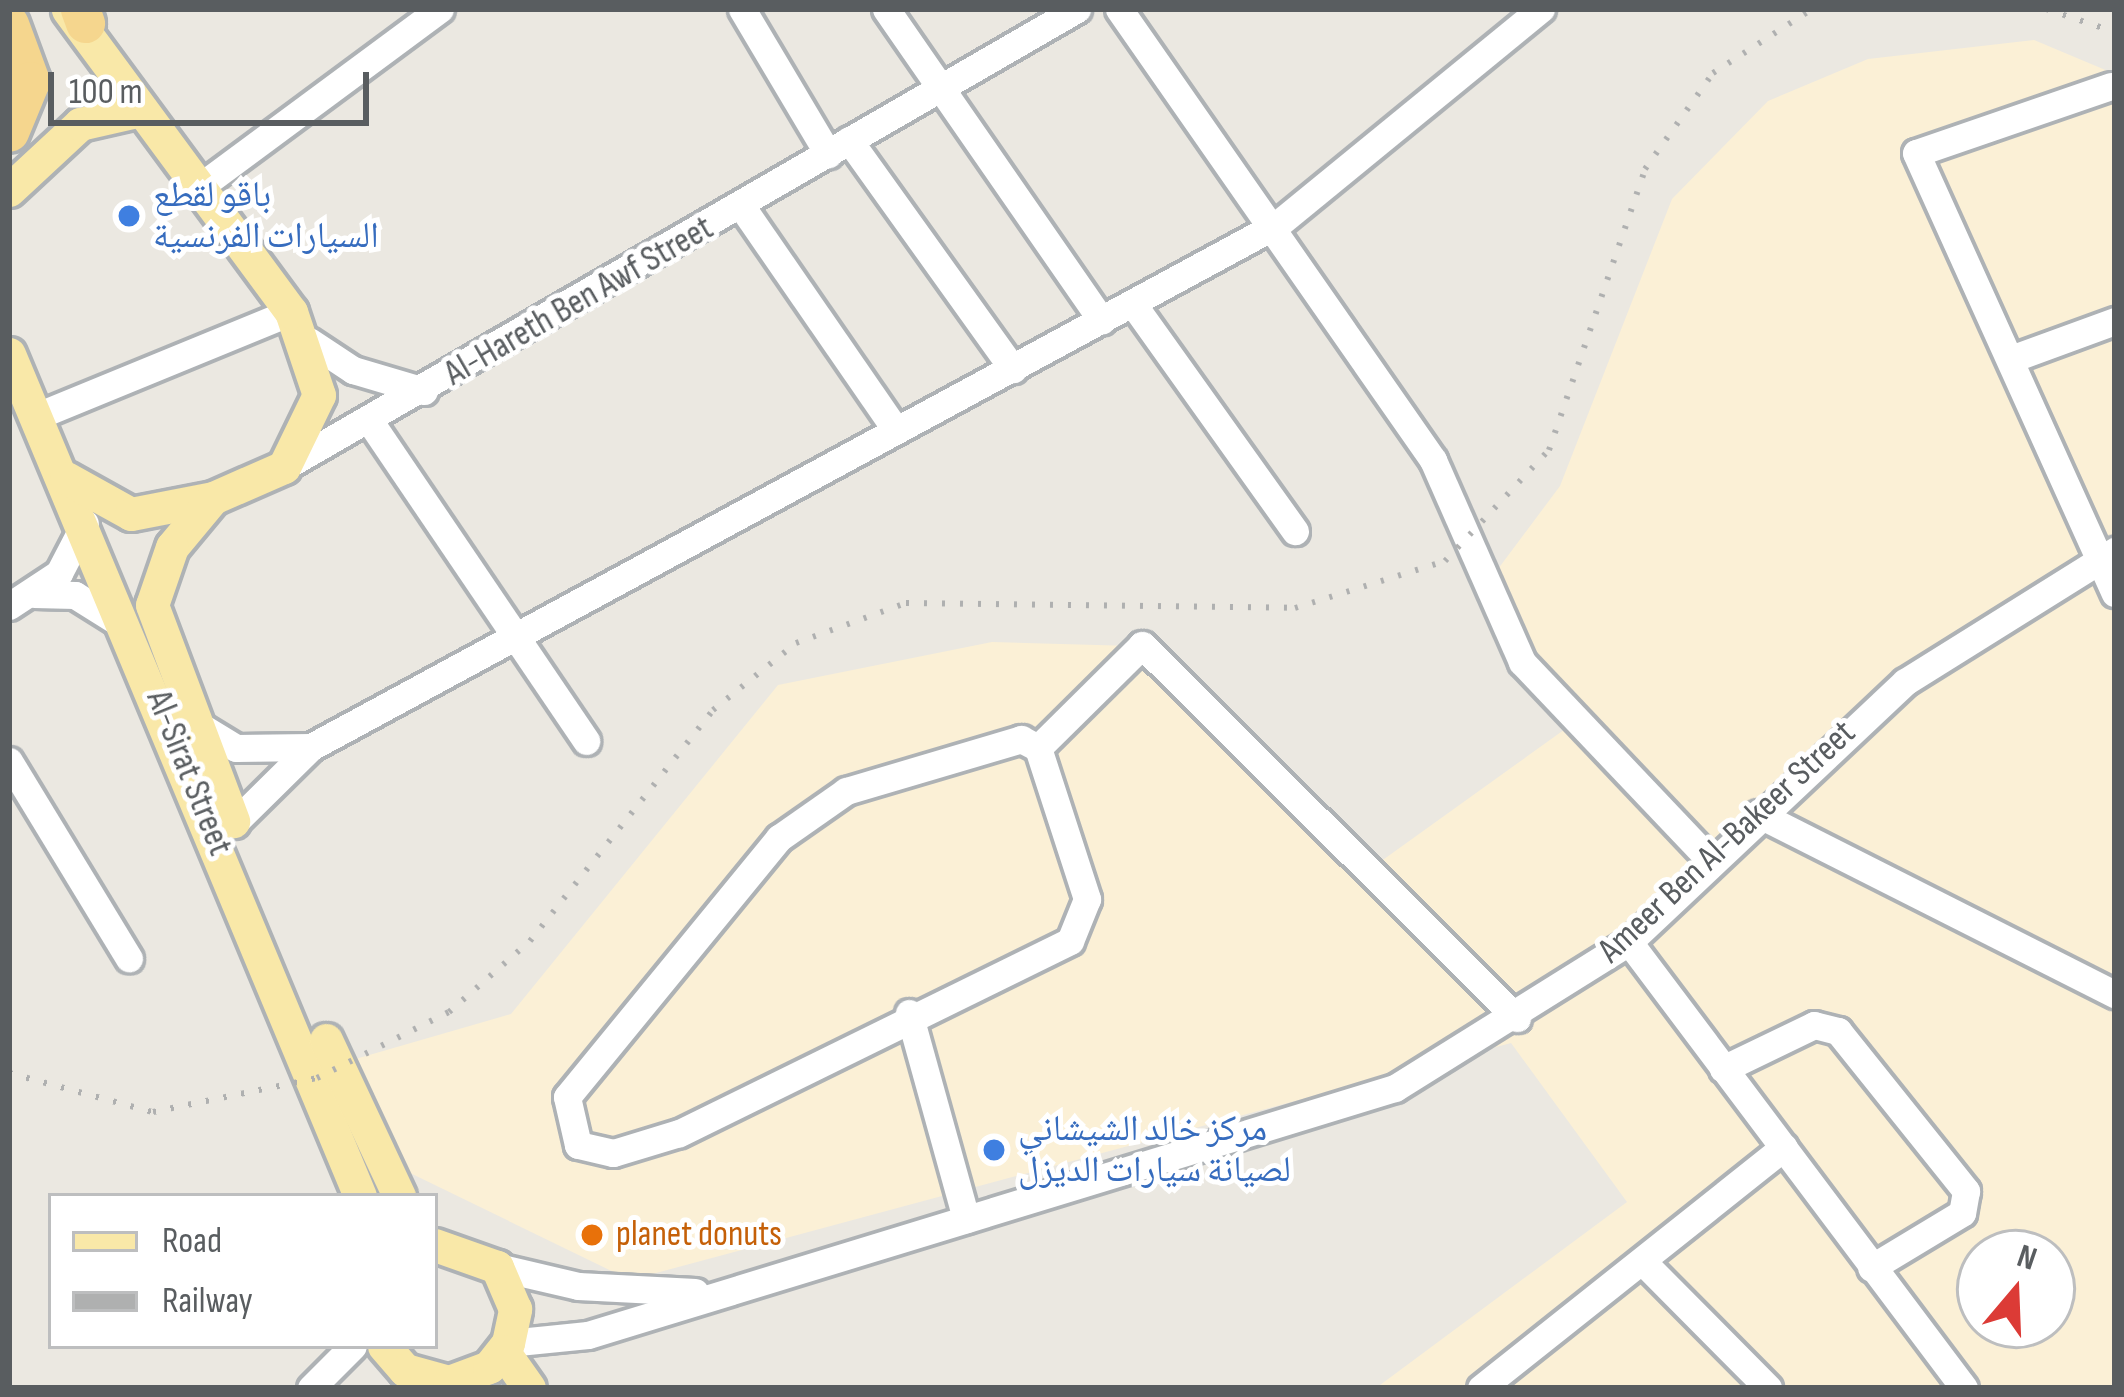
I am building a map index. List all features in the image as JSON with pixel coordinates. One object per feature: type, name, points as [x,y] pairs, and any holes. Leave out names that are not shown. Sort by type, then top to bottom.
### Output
[{"type":"highway","points":[[9,24],[30,81],[9,131]]},
{"type":"main road","points":[[78,14],[141,110],[309,341],[318,406],[284,466]]},
{"type":"main road","points":[[9,190],[80,124],[141,110]]},
{"type":"main road","name":"Al-Sirat Street","points":[[10,353],[86,523],[359,1193]]},
{"type":"main road","name":"Al-Hareth Ben Awf Street","points":[[64,477],[131,514],[213,498],[284,466]]},
{"type":"main road","name":"Al-Sirat Street","points":[[213,498],[172,547],[152,604],[234,823],[398,1193]]},
{"type":"main road","points":[[438,1246],[497,1267],[514,1309],[506,1347],[529,1388]]},
{"type":"main road","points":[[390,1349],[443,1384],[506,1347]]},
{"type":"street","points":[[198,188],[440,9]]},
{"type":"street","points":[[742,9],[838,147],[1013,369]]},
{"type":"street","points":[[886,9],[1102,321]]},
{"type":"street","name":"Al-Hareth Ben Awf Street","points":[[284,466],[371,423],[1078,9]]},
{"type":"street","points":[[1119,9],[1279,224],[1433,460],[1522,662],[1711,861]]},
{"type":"street","points":[[234,823],[310,747],[1279,224],[1541,9]]},
{"type":"street","points":[[2110,86],[1916,153],[2105,555],[2115,593]]},
{"type":"street","points":[[742,207],[896,430]]},
{"type":"street","points":[[1133,304],[1295,531]]},
{"type":"street","points":[[37,416],[291,312]]},
{"type":"street","points":[[2011,358],[2115,321]]},
{"type":"street","points":[[309,341],[353,370],[424,392]]},
{"type":"street","points":[[371,423],[518,632],[586,741]]},
{"type":"street","points":[[22,600],[68,562],[86,523]]},
{"type":"street","name":"Ameer Ben Al-Bakeer Street","points":[[506,1347],[588,1335],[705,1292],[966,1219],[1395,1088],[1517,1018],[1629,942],[1758,814],[1905,682],[2105,555]]},
{"type":"street","points":[[22,600],[75,595],[130,630]]},
{"type":"street","points":[[1038,748],[1142,645],[1517,1018]]},
{"type":"street","points":[[195,723],[236,748],[310,747]]},
{"type":"street","points":[[1021,739],[1038,748],[1087,921],[1070,941],[909,1013],[638,1148],[595,1151],[565,1126],[581,1077],[797,823],[874,781],[1021,739]]},
{"type":"street","points":[[9,760],[129,958]]},
{"type":"street","points":[[1758,814],[2115,994]]},
{"type":"street","points":[[1629,942],[1964,1388]]},
{"type":"street","points":[[909,1013],[966,1219]]},
{"type":"street","points":[[1723,1070],[1814,1025],[1838,1031],[1966,1191],[1962,1213],[1871,1268]]},
{"type":"street","points":[[1480,1388],[1647,1266],[1784,1147]]},
{"type":"street","points":[[1647,1266],[1768,1388]]},
{"type":"street","name":"Ameer Ben Al-Bakeer Street","points":[[497,1267],[578,1286],[705,1292]]},
{"type":"street","points":[[311,1388],[350,1349]]},
{"type":"street","points":[[394,1388],[443,1384]]},
{"type":"shaded area","points":[[2034,40],[2115,74],[2115,1388],[1376,1388],[1627,1202],[1511,1043],[630,1280],[406,1171],[352,1060],[511,1014],[778,685],[992,642],[1133,646],[1373,867],[1568,727],[1495,573],[1560,486],[1672,199],[1768,101],[1868,59]]},
{"type":"railway","points":[[9,1073],[153,1112],[317,1078],[449,1012],[530,941],[713,710],[796,643],[906,603],[1295,608],[1445,561],[1549,450],[1645,169],[1713,73],[1812,9]]},
{"type":"railway","points":[[2046,9],[2115,32]]},
{"type":"place","name":"باقو لقطع السيارات الفرنسية","points":[[129,216]]},
{"type":"place","name":"مركز خالد الشيشاني لصيانة سيارات الديزل","points":[[994,1150]]},
{"type":"place","name":"planet donuts","points":[[592,1235]]}]
